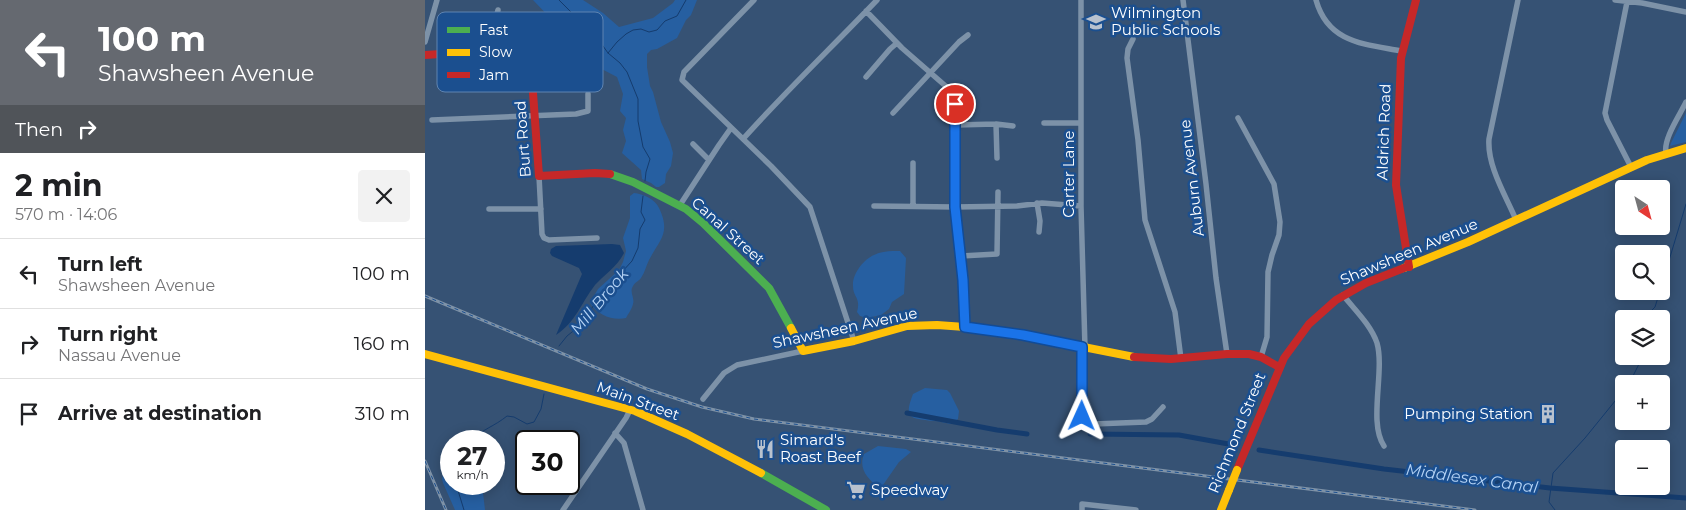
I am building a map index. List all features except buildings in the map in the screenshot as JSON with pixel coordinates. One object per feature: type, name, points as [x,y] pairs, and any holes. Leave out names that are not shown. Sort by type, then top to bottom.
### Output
[{"type":"street","points":[[425,42],[437,0]]},
{"type":"street","points":[[754,0],[684,72],[682,77],[684,82],[810,207],[854,341]]},
{"type":"street","points":[[743,139],[777,101],[877,0]]},
{"type":"street","name":"Carter Lane","points":[[1081,0],[1081,206],[1084,347],[1082,416],[1084,421],[1094,424],[1144,422],[1150,420],[1163,408]]},
{"type":"street","name":"Auburn Avenue","points":[[1183,0],[1216,278],[1227,354]]},
{"type":"street","points":[[1316,0],[1320,12],[1326,21],[1342,36],[1357,43],[1401,51]]},
{"type":"street","name":"Aldrich Road","points":[[1409,267],[1396,184],[1401,51],[1416,0]]},
{"type":"street","points":[[1516,220],[1491,161],[1489,139],[1518,0]]},
{"type":"street","points":[[1615,0],[1642,3],[1686,12]]},
{"type":"street","points":[[1627,2],[1605,111],[1607,120],[1631,167]]},
{"type":"street","points":[[866,11],[897,43],[945,85],[952,94],[955,104],[956,125],[955,207],[961,256],[965,327]]},
{"type":"street","points":[[893,114],[931,72],[968,36]]},
{"type":"street","points":[[1133,39],[1128,49],[1127,58],[1145,220],[1175,312],[1181,359]]},
{"type":"street","points":[[866,76],[897,43]]},
{"type":"street","name":"Burt Road","points":[[533,92],[542,234],[544,238],[549,240],[597,238]]},
{"type":"street","points":[[432,120],[576,114],[588,111],[588,94]]},
{"type":"street","points":[[1666,153],[1667,139],[1686,102]]},
{"type":"street","points":[[1238,118],[1274,184],[1280,222],[1279,235],[1268,272],[1267,336],[1261,357]]},
{"type":"street","points":[[1044,123],[1081,123]]},
{"type":"street","points":[[956,125],[996,124],[1013,126]]},
{"type":"street","points":[[996,124],[997,158]]},
{"type":"street","points":[[680,205],[731,128]]},
{"type":"street","points":[[693,144],[709,160]]},
{"type":"street","name":"Shawsheen Avenue","points":[[703,398],[724,373],[737,365],[854,341],[914,326],[929,325],[965,327],[1023,335],[1135,358],[1181,359],[1227,354],[1249,354],[1261,357],[1279,367],[1293,344],[1309,324],[1343,295],[1366,283],[1409,267],[1516,220],[1631,167],[1666,153],[1686,148]]},
{"type":"street","points":[[913,163],[913,206]]},
{"type":"street","name":"Canal Street","points":[[539,176],[610,174],[633,182],[680,205],[703,223],[769,288],[803,351]]},
{"type":"street","points":[[961,256],[997,254],[998,192]]},
{"type":"street","points":[[875,206],[955,207],[1037,204],[1081,206]]},
{"type":"street","points":[[1037,204],[1040,221],[1039,232]]},
{"type":"street","points":[[489,209],[541,209]]},
{"type":"street","points":[[1343,295],[1368,326],[1378,345],[1378,432],[1384,446]]},
{"type":"street","name":"Main Street","points":[[425,354],[630,410],[687,434],[740,461],[826,510]]},
{"type":"street","name":"Richmond Street","points":[[1221,510],[1279,367]]},
{"type":"street","points":[[563,510],[630,410]]},
{"type":"street","points":[[615,433],[624,443],[643,510]]},
{"type":"street","points":[[1082,507],[1136,510]]},
{"type":"shaded area","points":[[533,0],[583,0],[601,12],[545,12]]},
{"type":"shaded area","points":[[675,0],[697,0],[691,15],[686,20],[677,38],[657,49],[651,50],[647,54],[650,86],[673,153],[665,183],[659,187],[642,179],[641,170],[622,153],[626,141],[623,130],[626,118],[620,111],[623,94],[617,77],[603,70],[603,13],[619,27],[653,18]]},
{"type":"shaded area","points":[[1686,113],[1686,142],[1670,146],[1671,143]]},
{"type":"shaded area","points":[[634,193],[641,194],[655,202],[662,217],[664,230],[642,276],[632,288],[633,302],[631,310],[626,318],[616,319],[601,314],[590,303],[598,289],[619,270],[623,262],[626,251],[623,238],[630,218],[630,196]]},
{"type":"shaded area","points":[[620,245],[624,253],[621,258],[595,285],[569,324],[556,335],[582,274],[579,268],[552,256],[550,253],[551,249],[556,246]]},
{"type":"shaded area","points":[[900,251],[906,258],[904,294],[892,302],[889,309],[881,315],[867,318],[860,316],[857,312],[858,303],[854,293],[854,277],[863,263],[870,257],[881,252]]},
{"type":"shaded area","points":[[925,388],[947,390],[959,411],[958,419],[950,424],[911,416],[909,409],[913,394]]},
{"type":"shaded area","points":[[878,446],[906,449],[911,452],[899,462],[879,488],[865,473],[862,464],[864,454]]},
{"type":"shaded area","points":[[448,495],[483,495],[485,510],[455,510]]},
{"type":"waterway","name":"Mill Brook","points":[[559,0],[571,12]]},
{"type":"waterway","points":[[608,53],[617,42],[633,30],[641,29],[649,32],[657,30],[665,21],[677,16],[686,0]]},
{"type":"waterway","name":"Mill Brook","points":[[603,46],[627,72],[638,99],[638,121],[643,147],[650,159],[645,181]]},
{"type":"waterway","name":"Mill Brook","points":[[559,346],[567,336],[582,324],[595,303],[632,261],[638,248],[640,229],[645,220],[641,212],[643,196]]},
{"type":"waterway","points":[[1670,257],[1686,204]]},
{"type":"waterway","points":[[1652,310],[1657,300]]},
{"type":"waterway","points":[[1634,375],[1638,365]]},
{"type":"waterway","name":"Mill Brook","points":[[486,430],[507,416],[514,417],[527,424],[534,422],[541,409],[544,394]]},
{"type":"waterway","points":[[1555,510],[1549,502],[1553,473],[1615,401]]},
{"type":"waterway","name":"Middlesex Canal","points":[[907,413],[1027,434]]},
{"type":"waterway","name":"Middlesex Canal","points":[[1090,434],[1179,435],[1234,445]]},
{"type":"waterway","name":"Middlesex Canal","points":[[1259,450],[1384,469],[1550,488],[1686,498]]},
{"type":"waterway","name":"Mill Brook","points":[[459,495],[464,510]]},
{"type":"railway","points":[[425,296],[647,389],[702,407],[754,419],[1475,510]]},
{"type":"railway","points":[[425,461],[446,510]]},
{"type":"traffic: fast","points":[[610,174],[633,182],[686,209],[703,223],[769,288],[791,328]]},
{"type":"traffic: fast","points":[[761,473],[826,510]]},
{"type":"traffic: slow","points":[[1404,268],[1468,242],[1647,160],[1686,148]]},
{"type":"traffic: slow","points":[[791,328],[803,351],[854,341],[907,326],[937,325],[1023,335],[1134,357]]},
{"type":"traffic: slow","points":[[425,354],[635,411],[687,434],[761,473]]},
{"type":"traffic: slow","points":[[1229,490],[1237,470]]},
{"type":"traffic: slow","points":[[1221,510],[1229,490]]},
{"type":"traffic: jam","points":[[1409,267],[1396,185],[1401,58],[1416,0]]},
{"type":"traffic: jam","points":[[425,55],[437,54]]},
{"type":"traffic: jam","points":[[533,92],[539,176],[610,174]]},
{"type":"traffic: jam","points":[[1237,470],[1284,358],[1309,324],[1336,300],[1366,283],[1404,268]]},
{"type":"traffic: jam","points":[[1134,357],[1171,359],[1249,354],[1261,357],[1279,367]]},
{"type":"place","name":"Wilmington Public Schools","points":[[1096,22]]},
{"type":"place","name":"Pumping Station","points":[[1548,414]]},
{"type":"place","name":"Simard's Roast Beef","points":[[765,449]]},
{"type":"place","name":"Speedway","points":[[856,490]]},
{"type":"route","points":[[955,104],[955,207],[963,280],[965,327],[1023,335],[1082,347],[1082,416]]}]
